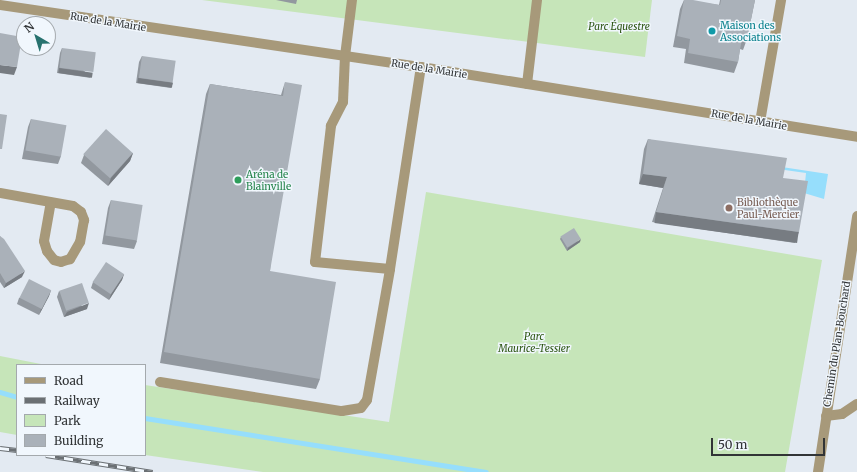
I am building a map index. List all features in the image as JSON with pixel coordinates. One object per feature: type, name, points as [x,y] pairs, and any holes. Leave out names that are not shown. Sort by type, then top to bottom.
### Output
[{"type":"street","points":[[352,0],[345,56],[343,102],[331,126],[314,262],[390,269]]},
{"type":"street","points":[[527,84],[537,0]]},
{"type":"street","points":[[760,122],[781,0]]},
{"type":"street","name":"Rue de la Mairie","points":[[0,5],[421,67],[857,137]]},
{"type":"street","points":[[160,382],[342,411],[361,408],[367,400],[390,269],[421,67]]},
{"type":"street","points":[[0,193],[73,206],[81,212],[84,220],[80,242],[70,259],[61,262],[54,260],[47,251],[44,240],[51,203]]},
{"type":"street","name":"Chemin du Plan-Bouchard","points":[[818,472],[826,416],[854,261],[857,216]]},
{"type":"street","points":[[826,416],[842,414],[857,404]]},
{"type":"green space","name":"Parc Équestre","points":[[202,0],[652,0],[645,57]]},
{"type":"green space","name":"Parc Maurice-Tessier","points":[[426,192],[822,260],[785,472],[263,472],[146,455],[146,385],[389,422]]},
{"type":"green space","points":[[0,356],[41,364],[16,364],[16,435],[0,432]]},
{"type":"water","points":[[743,161],[828,174],[824,199],[804,193],[806,173],[743,164]]},
{"type":"building","name":"Maison des Associations","points":[[684,0],[693,0],[720,5],[721,0],[755,0],[747,39],[742,38],[738,62],[688,53],[690,39],[677,36]]},
{"type":"building","points":[[0,33],[16,36],[16,56],[19,56],[17,67],[0,65]]},
{"type":"building","points":[[62,48],[96,52],[93,72],[60,68]]},
{"type":"building","points":[[142,56],[176,61],[173,83],[139,78]]},
{"type":"building","name":"Aréna de Blainville","points":[[285,82],[302,85],[270,271],[336,282],[320,379],[164,352],[210,84],[283,96]]},
{"type":"building","points":[[0,114],[7,115],[2,149],[0,149]]},
{"type":"building","points":[[31,119],[66,125],[61,157],[25,151]]},
{"type":"building","points":[[106,129],[133,153],[110,178],[83,154]]},
{"type":"building","name":"Bibliothèque Paul-Mercier","points":[[648,139],[787,158],[783,178],[808,181],[799,232],[656,212],[667,177],[643,174]]},
{"type":"building","points":[[111,200],[143,205],[137,241],[105,236]]},
{"type":"building","points":[[574,228],[581,239],[567,248],[560,236]]},
{"type":"building","points":[[0,236],[4,239],[25,271],[6,283],[0,273]]},
{"type":"building","points":[[106,262],[124,274],[111,294],[93,282]]},
{"type":"building","points":[[29,279],[51,290],[42,309],[19,298]]},
{"type":"building","points":[[82,283],[89,303],[66,311],[59,291]]},
{"type":"waterway","points":[[0,392],[16,397]]},
{"type":"waterway","points":[[146,418],[486,472]]},
{"type":"railway","points":[[0,448],[16,450]]},
{"type":"railway","points":[[52,456],[153,472]]},
{"type":"place","name":"Maison des Associations","points":[[712,31]]},
{"type":"place","name":"Aréna de Blainville","points":[[238,180]]},
{"type":"place","name":"Bibliothèque Paul-Mercier","points":[[729,208]]}]
